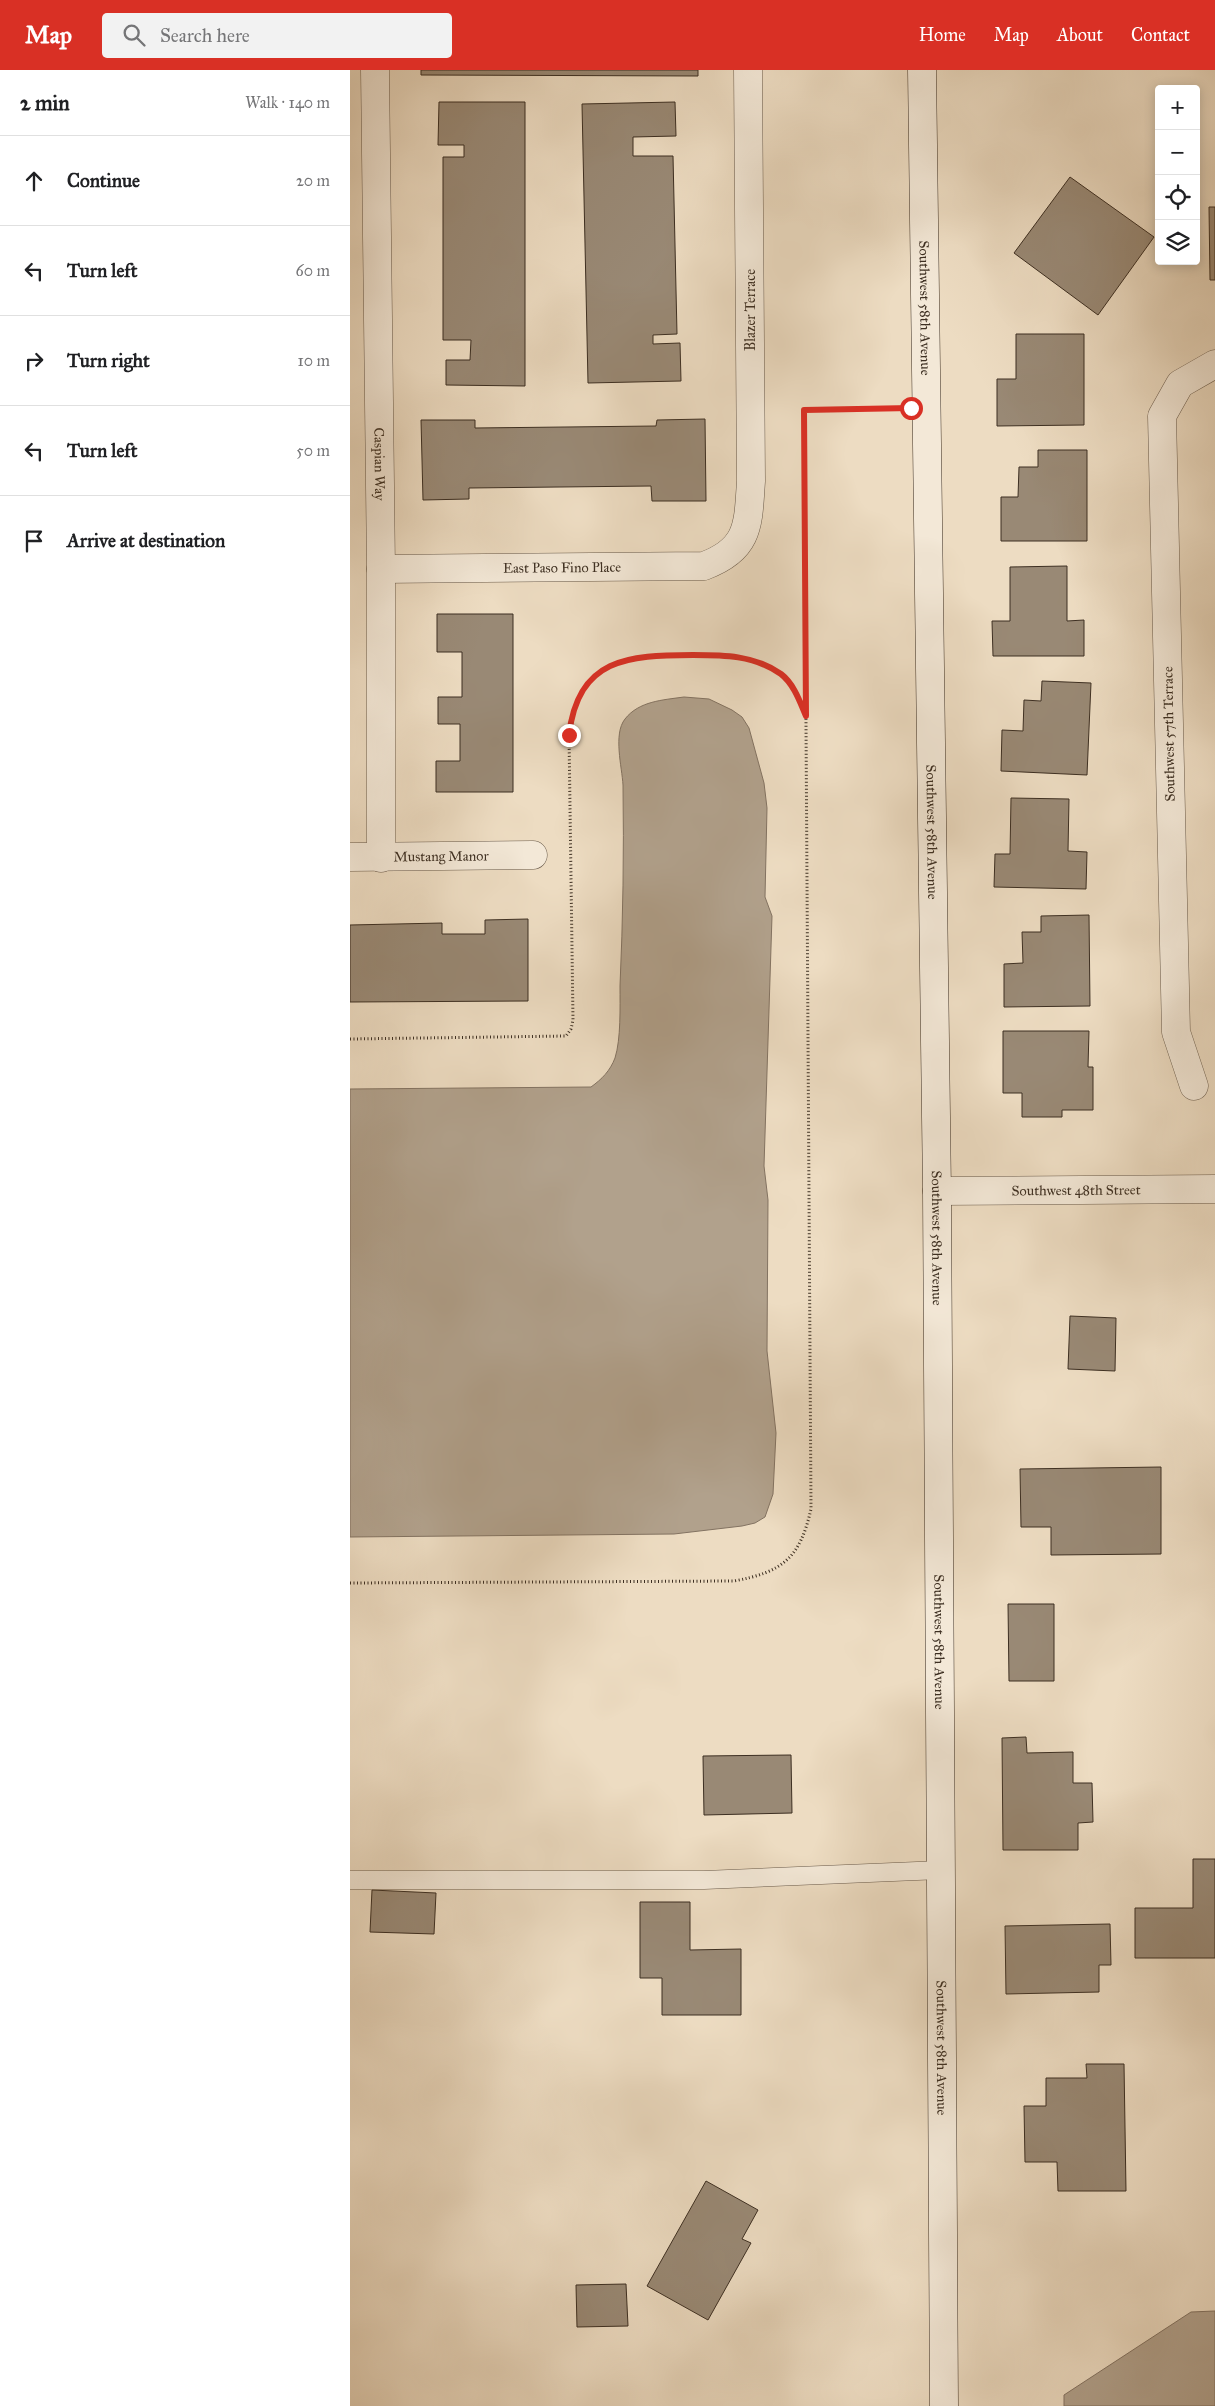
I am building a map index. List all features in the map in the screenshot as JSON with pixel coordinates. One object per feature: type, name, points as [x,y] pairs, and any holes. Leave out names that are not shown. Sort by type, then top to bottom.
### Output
[{"type":"street","name":"Caspian Way","points":[[375,70],[381,569],[381,858]]},
{"type":"street","name":"Blazer Terrace","points":[[737,547],[746,531],[751,481],[748,70]]},
{"type":"street","name":"Southwest 58th Avenue","points":[[922,70],[937,1191],[944,2406]]},
{"type":"street","name":"Southwest 57th Terrace","points":[[1194,1086],[1176,1032],[1162,416],[1180,384],[1215,364]]},
{"type":"street","name":"East Paso Fino Place","points":[[381,569],[704,566],[722,560],[737,547]]},
{"type":"street","name":"Mustang Manor","points":[[350,858],[533,854]]},
{"type":"street","name":"Southwest 48th Street","points":[[937,1191],[1215,1189]]},
{"type":"lane","points":[[350,1880],[704,1880],[941,1870]]},
{"type":"path","points":[[350,1583],[734,1581],[755,1577],[776,1568],[793,1555],[805,1535],[810,1509],[804,410],[901,408]]},
{"type":"path","points":[[350,1039],[566,1036],[571,1029],[573,1020],[569,735],[572,716],[580,695],[594,678],[611,666],[629,658],[649,655],[730,655],[744,658],[782,675],[797,695],[806,716]]},
{"type":"shaded area","points":[[684,697],[709,699],[742,717],[749,728],[764,783],[767,808],[765,897],[772,916],[764,1166],[768,1200],[767,1351],[776,1433],[773,1494],[765,1517],[755,1523],[742,1526],[674,1534],[350,1537],[350,1089],[591,1087],[611,1067],[615,1058],[620,1023],[623,911],[623,785],[619,733],[625,719],[637,708],[652,702]]},
{"type":"shaded area","points":[[1215,2311],[1215,2406],[1064,2406],[1064,2395],[1191,2312]]},
{"type":"building","points":[[421,70],[698,70],[698,76],[421,75]]},
{"type":"building","points":[[439,102],[525,102],[525,386],[446,385],[446,360],[470,360],[471,340],[443,340],[443,157],[464,157],[464,145],[438,145]]},
{"type":"building","points":[[675,102],[676,136],[633,137],[633,156],[673,156],[677,334],[653,335],[653,344],[680,343],[681,381],[588,383],[582,104]]},
{"type":"building","points":[[1070,177],[1154,237],[1098,315],[1014,253]]},
{"type":"building","points":[[1209,207],[1215,207],[1215,280],[1210,280]]},
{"type":"building","points":[[1016,334],[1084,334],[1084,425],[997,426],[997,379],[1016,379]]},
{"type":"building","points":[[705,419],[706,501],[652,501],[651,486],[469,488],[469,499],[423,500],[421,420],[475,420],[475,428],[656,426],[657,420]]},
{"type":"building","points":[[1038,450],[1087,450],[1087,541],[1001,541],[1001,497],[1018,497],[1019,467],[1038,467]]},
{"type":"building","points":[[1067,566],[1067,621],[1084,620],[1084,656],[993,656],[992,621],[1010,621],[1010,567]]},
{"type":"building","points":[[437,614],[513,614],[513,792],[436,792],[436,761],[460,761],[460,724],[438,724],[438,697],[462,697],[462,652],[437,652]]},
{"type":"building","points":[[1042,681],[1091,683],[1087,775],[1001,771],[1002,730],[1023,731],[1024,700],[1041,701]]},
{"type":"building","points":[[1011,798],[1069,799],[1068,851],[1087,852],[1086,889],[994,887],[995,854],[1010,854]]},
{"type":"building","points":[[1089,915],[1090,1006],[1004,1007],[1004,964],[1023,963],[1022,932],[1041,932],[1041,916]]},
{"type":"building","points":[[528,919],[528,1001],[350,1002],[350,925],[442,923],[442,934],[485,934],[485,920]]},
{"type":"building","points":[[1003,1031],[1089,1031],[1088,1067],[1093,1067],[1093,1110],[1062,1110],[1062,1117],[1022,1117],[1022,1093],[1003,1093]]},
{"type":"building","points":[[1070,1316],[1116,1318],[1115,1371],[1068,1369]]},
{"type":"building","points":[[1161,1467],[1161,1554],[1051,1555],[1051,1527],[1021,1527],[1020,1469]]},
{"type":"building","points":[[1008,1604],[1054,1604],[1054,1681],[1009,1681]]},
{"type":"building","points":[[1026,1737],[1027,1753],[1073,1752],[1073,1783],[1092,1783],[1093,1822],[1078,1823],[1078,1850],[1003,1850],[1002,1738]]},
{"type":"building","points":[[791,1755],[792,1813],[704,1815],[703,1756]]},
{"type":"building","points":[[1193,1859],[1215,1859],[1215,1958],[1135,1958],[1135,1908],[1193,1908]]},
{"type":"building","points":[[372,1890],[436,1893],[434,1934],[370,1932]]},
{"type":"building","points":[[640,1902],[690,1902],[690,1950],[741,1949],[741,2015],[662,2015],[662,1978],[640,1978]]},
{"type":"building","points":[[1110,1924],[1111,1965],[1099,1965],[1099,1992],[1006,1994],[1005,1926]]},
{"type":"building","points":[[1086,2064],[1124,2064],[1126,2191],[1058,2191],[1057,2162],[1025,2162],[1024,2106],[1046,2106],[1046,2078],[1087,2078]]},
{"type":"building","points":[[706,2181],[758,2210],[742,2239],[751,2243],[708,2320],[647,2286]]},
{"type":"building","points":[[626,2284],[628,2326],[577,2327],[576,2285]]},
{"type":"route","points":[[569,735],[572,716],[580,695],[594,678],[611,666],[629,658],[649,655],[730,655],[744,658],[782,675],[797,695],[806,716],[804,410],[911,408]]}]
